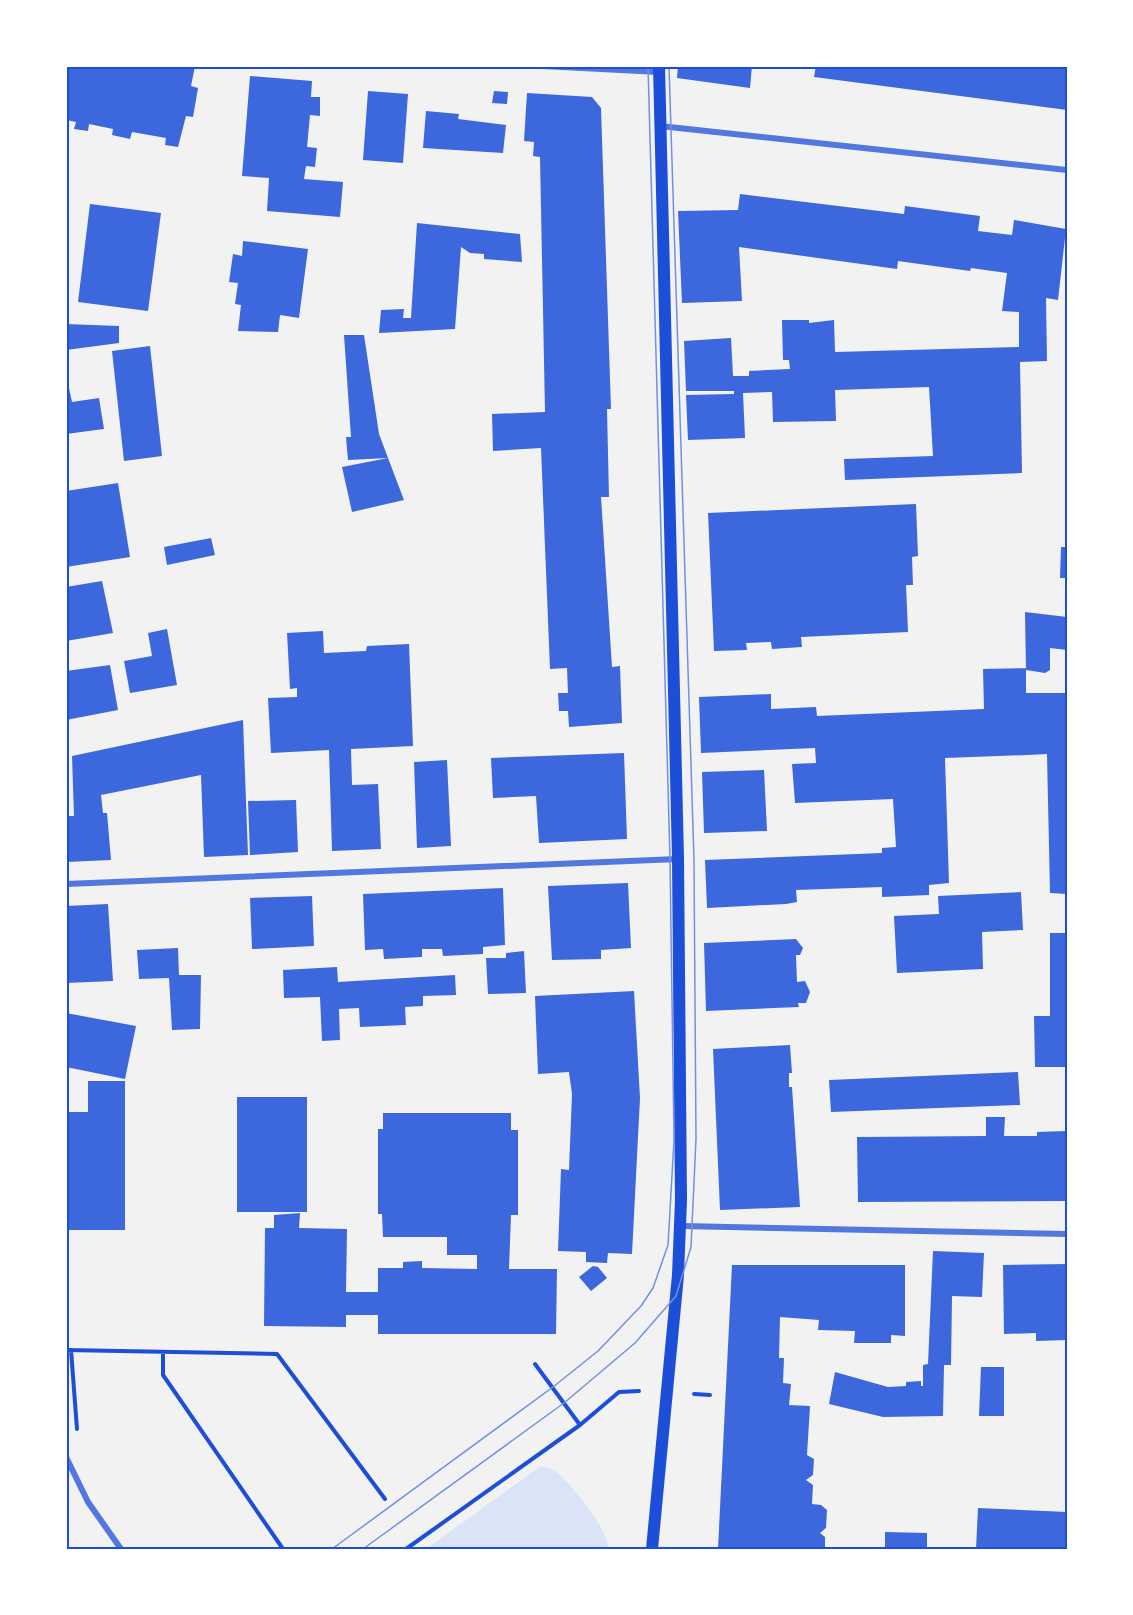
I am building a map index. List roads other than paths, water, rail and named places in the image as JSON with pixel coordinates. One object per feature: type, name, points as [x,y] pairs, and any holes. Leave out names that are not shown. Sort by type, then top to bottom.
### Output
[{"type":"main road","points":[[652,1549],[681,1226],[678,858],[659,69]]},
{"type":"street","points":[[543,66],[659,69]]},
{"type":"street","points":[[660,126],[1067,170]]},
{"type":"street","points":[[66,884],[678,858]]},
{"type":"street","points":[[681,1226],[1067,1234]]},
{"type":"street","points":[[66,1457],[88,1502],[122,1549]]},
{"type":"tram line","points":[[332,1549],[553,1387],[598,1351],[641,1306],[653,1288],[668,1245],[674,1140],[670,859],[648,66]]},
{"type":"tram line","points":[[363,1549],[564,1403],[635,1343],[676,1296],[691,1247],[696,1139],[694,860],[669,66]]}]
